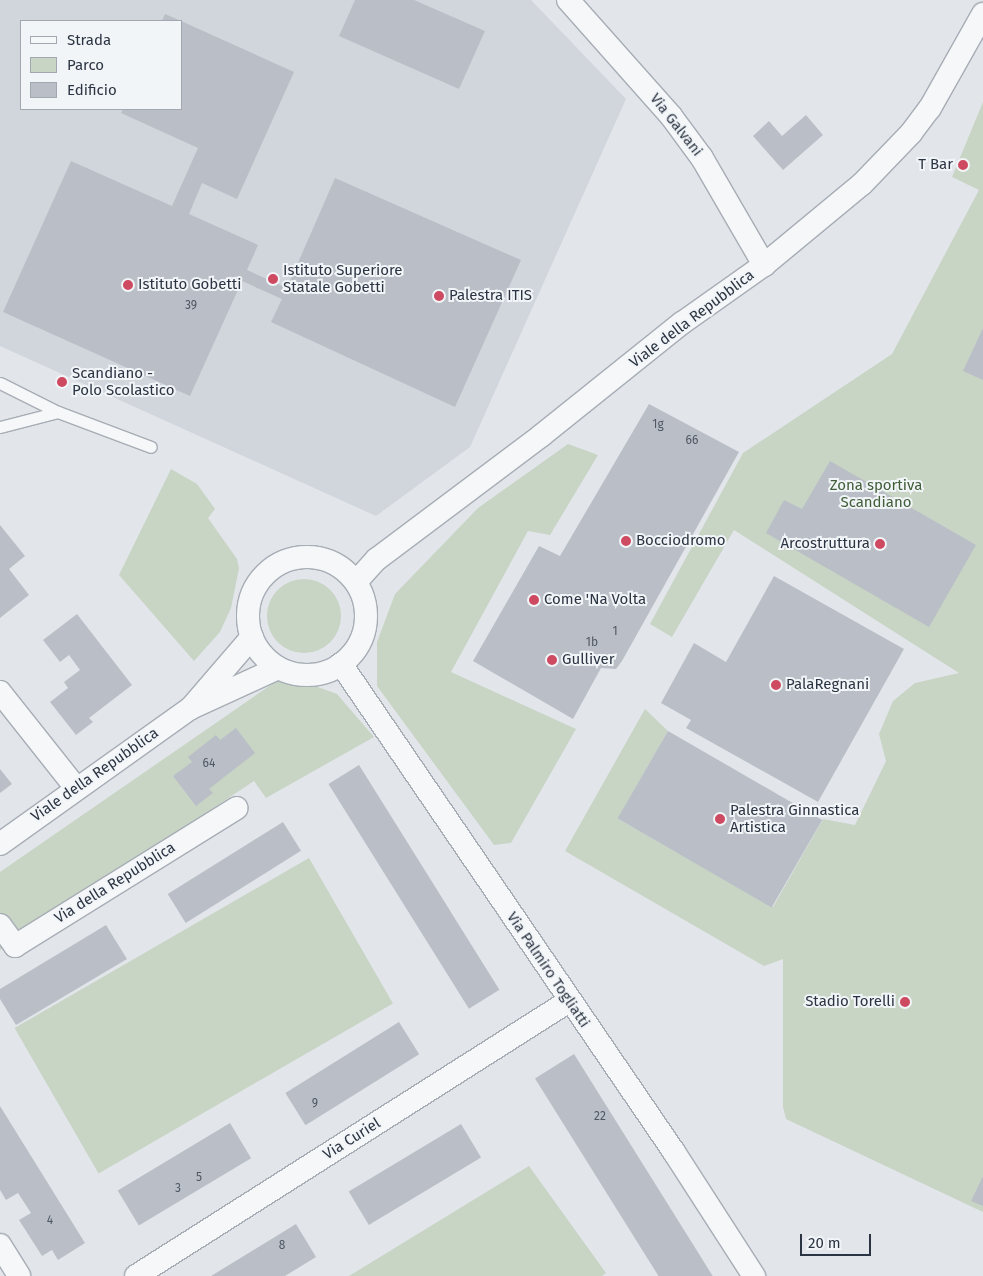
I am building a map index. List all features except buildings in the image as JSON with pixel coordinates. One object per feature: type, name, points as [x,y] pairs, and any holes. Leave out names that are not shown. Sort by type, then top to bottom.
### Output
[{"type":"street","name":"Via Galvani","points":[[568,0],[671,116],[702,158],[764,265]]},
{"type":"street","name":"Viale della Repubblica","points":[[356,582],[377,559],[542,435],[682,323],[764,265],[862,184],[911,133],[947,82],[983,14]]},
{"type":"street","points":[[294,558],[318,558],[340,567],[356,582],[366,612],[364,632],[352,654],[341,664],[329,671],[306,675],[278,668],[265,657],[252,637],[248,624],[250,602],[260,581],[275,566],[294,558]]},
{"type":"street","name":"Viale della Repubblica","points":[[191,708],[252,637]]},
{"type":"street","name":"Via Palmiro Togliatti","points":[[341,664],[569,1001],[674,1152],[754,1276]]},
{"type":"street","name":"Viale della Repubblica","points":[[0,844],[76,788],[191,708],[278,668]]},
{"type":"street","points":[[0,692],[76,788]]},
{"type":"street","name":"Via della Repubblica","points":[[0,925],[15,946],[237,808]]},
{"type":"street","name":"Via Curiel","points":[[136,1276],[569,1001]]},
{"type":"street","points":[[0,1245],[19,1276]]},
{"type":"lane","points":[[0,383],[58,412],[151,447]]},
{"type":"lane","points":[[0,427],[58,412]]},
{"type":"shaded area","name":"Istituto Superiore Statale Gobetti","points":[[0,0],[531,0],[626,99],[470,447],[376,516],[0,346]]},
{"type":"green space","name":"Zona sportiva Scandiano","points":[[983,102],[983,1212],[786,1119],[783,1107],[783,959],[764,966],[565,851],[645,709],[668,731],[618,819],[773,907],[823,819],[855,825],[886,761],[879,734],[893,701],[915,683],[959,673],[734,530],[672,637],[650,624],[743,453],[892,354],[979,190],[952,177]]},
{"type":"green space","points":[[568,444],[598,455],[550,535],[528,531],[451,672],[576,729],[511,843],[494,845],[377,686],[377,642],[395,594],[478,508]]},
{"type":"green space","points":[[171,469],[197,484],[215,509],[208,518],[237,559],[239,568],[231,608],[220,632],[194,661],[119,575]]},
{"type":"green space","points":[[304,579],[325,585],[335,595],[341,616],[335,637],[325,647],[304,653],[283,647],[273,637],[267,616],[273,595],[283,585]]},
{"type":"green space","points":[[278,680],[307,683],[337,694],[374,737],[266,798],[254,781],[0,950],[0,872]]},
{"type":"green space","points":[[309,858],[393,1003],[99,1173],[15,1028]]},
{"type":"green space","points":[[529,1166],[606,1273],[602,1276],[349,1276]]},
{"type":"place","name":"T Bar","points":[[963,165]]},
{"type":"place","name":"Istituto Superiore Statale Gobetti","points":[[273,279]]},
{"type":"place","name":"Istituto Gobetti","points":[[128,285]]},
{"type":"place","name":"Palestra ITIS","points":[[439,296]]},
{"type":"place","name":"Scandiano - Polo Scolastico","points":[[62,382]]},
{"type":"place","name":"Bocciodromo","points":[[626,541]]},
{"type":"place","name":"Arcostruttura","points":[[880,544]]},
{"type":"place","name":"Come 'Na Volta","points":[[534,600]]},
{"type":"place","name":"Gulliver","points":[[552,660]]},
{"type":"place","name":"PalaRegnani","points":[[776,685]]},
{"type":"place","name":"Palestra Ginnastica Artistica","points":[[720,819]]},
{"type":"place","name":"Stadio Torelli","points":[[905,1002]]}]
